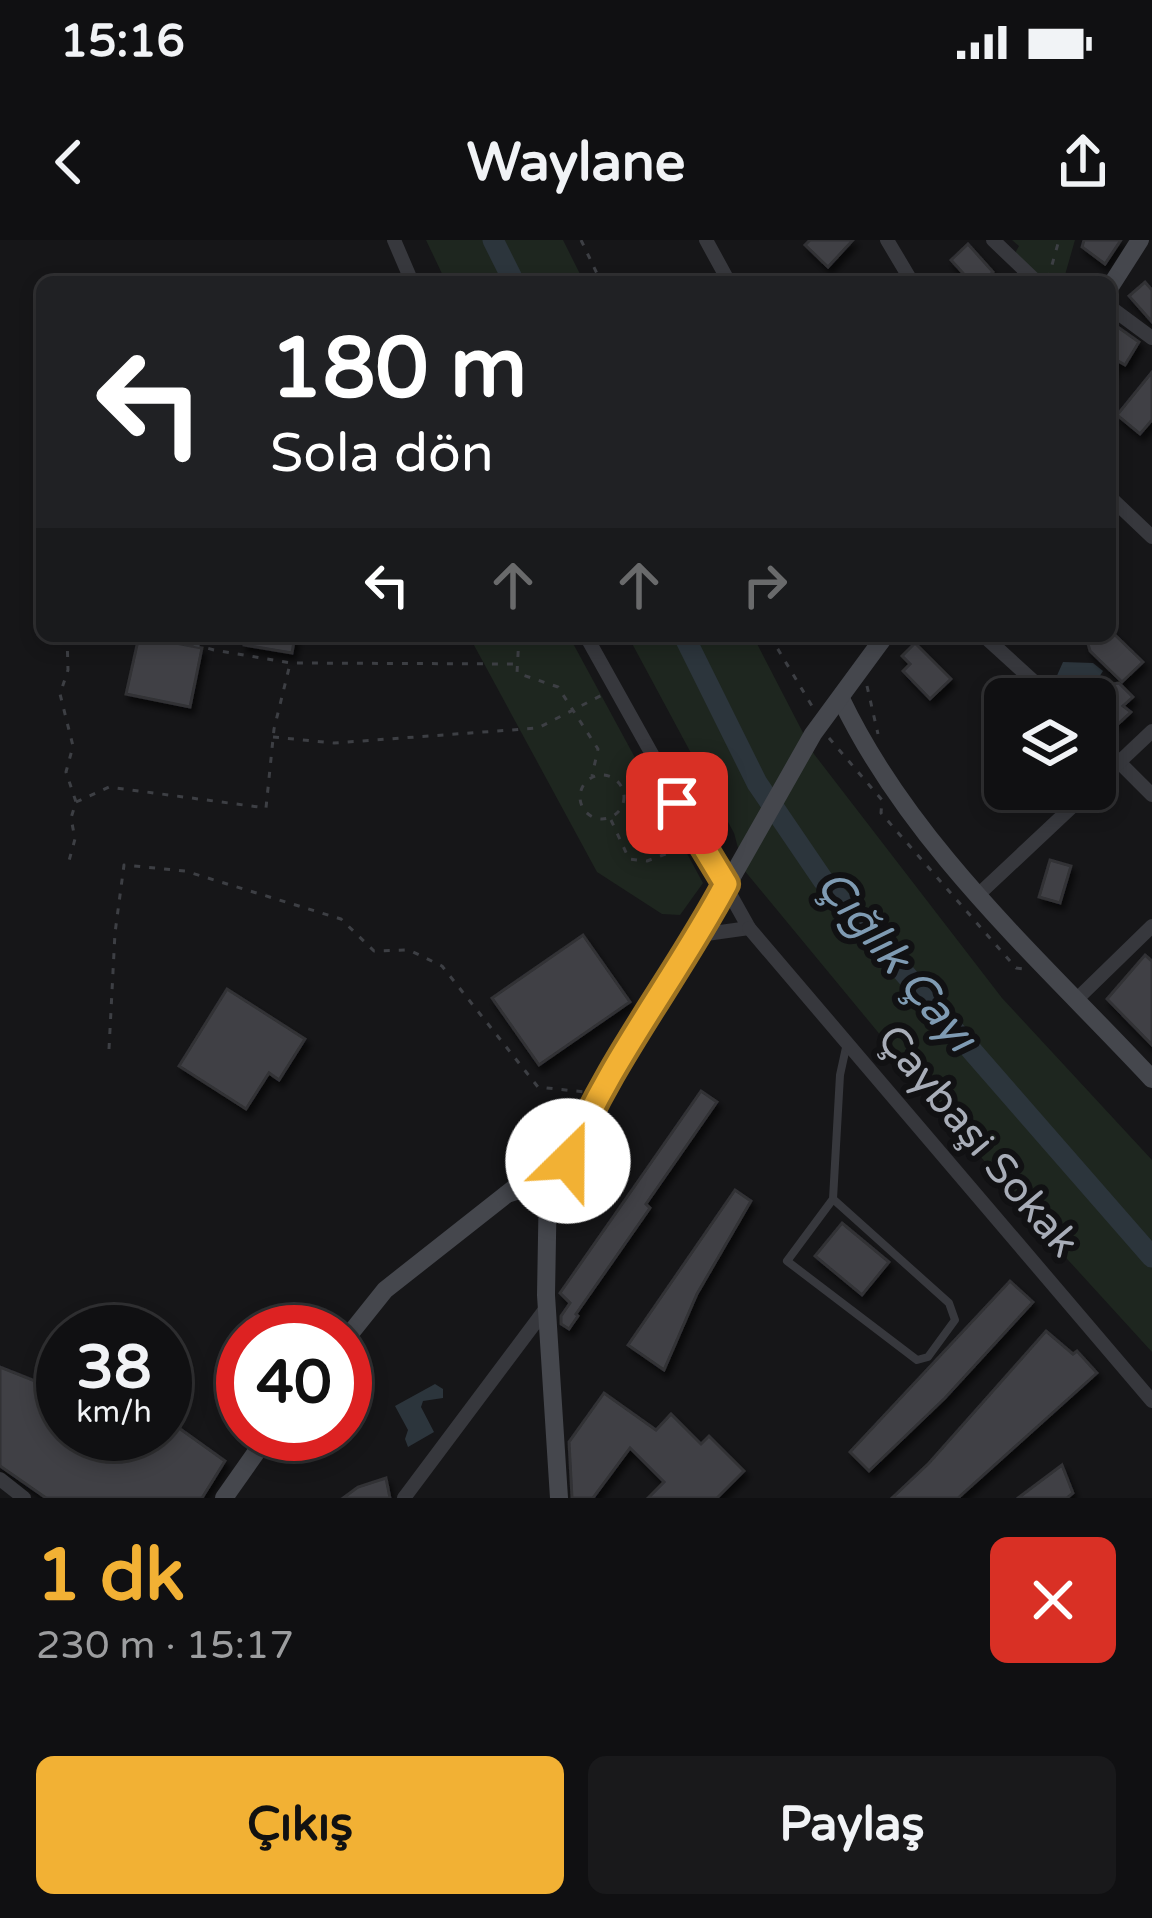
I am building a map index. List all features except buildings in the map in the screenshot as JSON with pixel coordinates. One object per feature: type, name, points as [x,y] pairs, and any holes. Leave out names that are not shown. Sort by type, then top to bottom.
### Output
[{"type":"street","points":[[394,240],[409,276]]},
{"type":"street","points":[[706,240],[726,276]]},
{"type":"street","points":[[887,240],[908,276]]},
{"type":"street","points":[[993,240],[1031,276]]},
{"type":"street","points":[[1116,278],[1140,240]]},
{"type":"street","points":[[1116,311],[1152,338]]},
{"type":"street","points":[[1116,503],[1152,537]]},
{"type":"street","name":"Çaybaşi Sokak","points":[[589,642],[749,928],[1152,1401]]},
{"type":"street","points":[[372,1307],[386,1290],[507,1194],[568,1161],[598,1093],[699,935],[819,726],[881,642]]},
{"type":"street","points":[[991,642],[1030,678]]},
{"type":"street","points":[[841,698],[866,751],[921,828],[1152,1079]]},
{"type":"street","points":[[1116,765],[1152,731]]},
{"type":"street","points":[[1116,757],[1152,795]]},
{"type":"street","points":[[978,895],[1069,810]]},
{"type":"street","points":[[1077,999],[1152,926]]},
{"type":"street","points":[[699,935],[749,928]]},
{"type":"street","points":[[544,1174],[560,1498]]},
{"type":"street","points":[[404,1498],[547,1307]]},
{"type":"street","points":[[224,1498],[250,1461]]},
{"type":"street","points":[[0,1479],[24,1498]]},
{"type":"lane","points":[[833,1199],[949,1303],[955,1320],[928,1357],[917,1360],[788,1261],[833,1199],[841,1075],[848,1040]]},
{"type":"path","points":[[581,240],[598,276]]},
{"type":"path","points":[[1049,276],[1059,240]]},
{"type":"path","points":[[67,642],[68,670],[60,694],[74,746],[66,772],[76,802],[67,868]]},
{"type":"path","points":[[187,642],[291,663],[517,664]]},
{"type":"path","points":[[519,642],[517,673],[558,687],[598,749],[592,776],[579,794],[583,809],[595,819],[610,818],[621,809],[623,788],[613,777],[592,776]]},
{"type":"path","points":[[773,642],[819,726]]},
{"type":"path","points":[[76,802],[109,787],[266,808],[273,737],[291,663]]},
{"type":"path","points":[[273,737],[334,743],[538,728],[614,689]]},
{"type":"path","points":[[610,818],[629,859],[647,861],[699,841]]},
{"type":"path","points":[[109,1049],[124,866],[185,871],[340,919],[374,951],[409,950],[442,966],[538,1087],[598,1093]]},
{"type":"shaded area","points":[[426,240],[563,240],[581,276],[443,276]]},
{"type":"shaded area","points":[[1012,240],[1075,240],[1065,276],[1040,276],[1015,253],[1019,246]]},
{"type":"shaded area","points":[[472,642],[572,642],[703,883],[680,915],[662,914],[597,872]]},
{"type":"shaded area","points":[[631,642],[756,642],[814,754],[1002,998],[1152,1160],[1152,1352],[1048,1238],[744,870],[734,833]]},
{"type":"shaded area","points":[[1063,662],[1093,663],[1103,671],[1098,678],[1056,678]]},
{"type":"shaded area","points":[[435,1384],[443,1389],[443,1398],[423,1401],[421,1407],[434,1432],[408,1447],[408,1430],[395,1406]]},
{"type":"waterway","name":"Çığlık Çayı","points":[[493,240],[511,276]]},
{"type":"waterway","name":"Çığlık Çayı","points":[[687,642],[757,783],[823,880],[1152,1257]]},
{"type":"route","points":[[568,1161],[598,1093],[699,935],[726,884],[677,803]]}]
